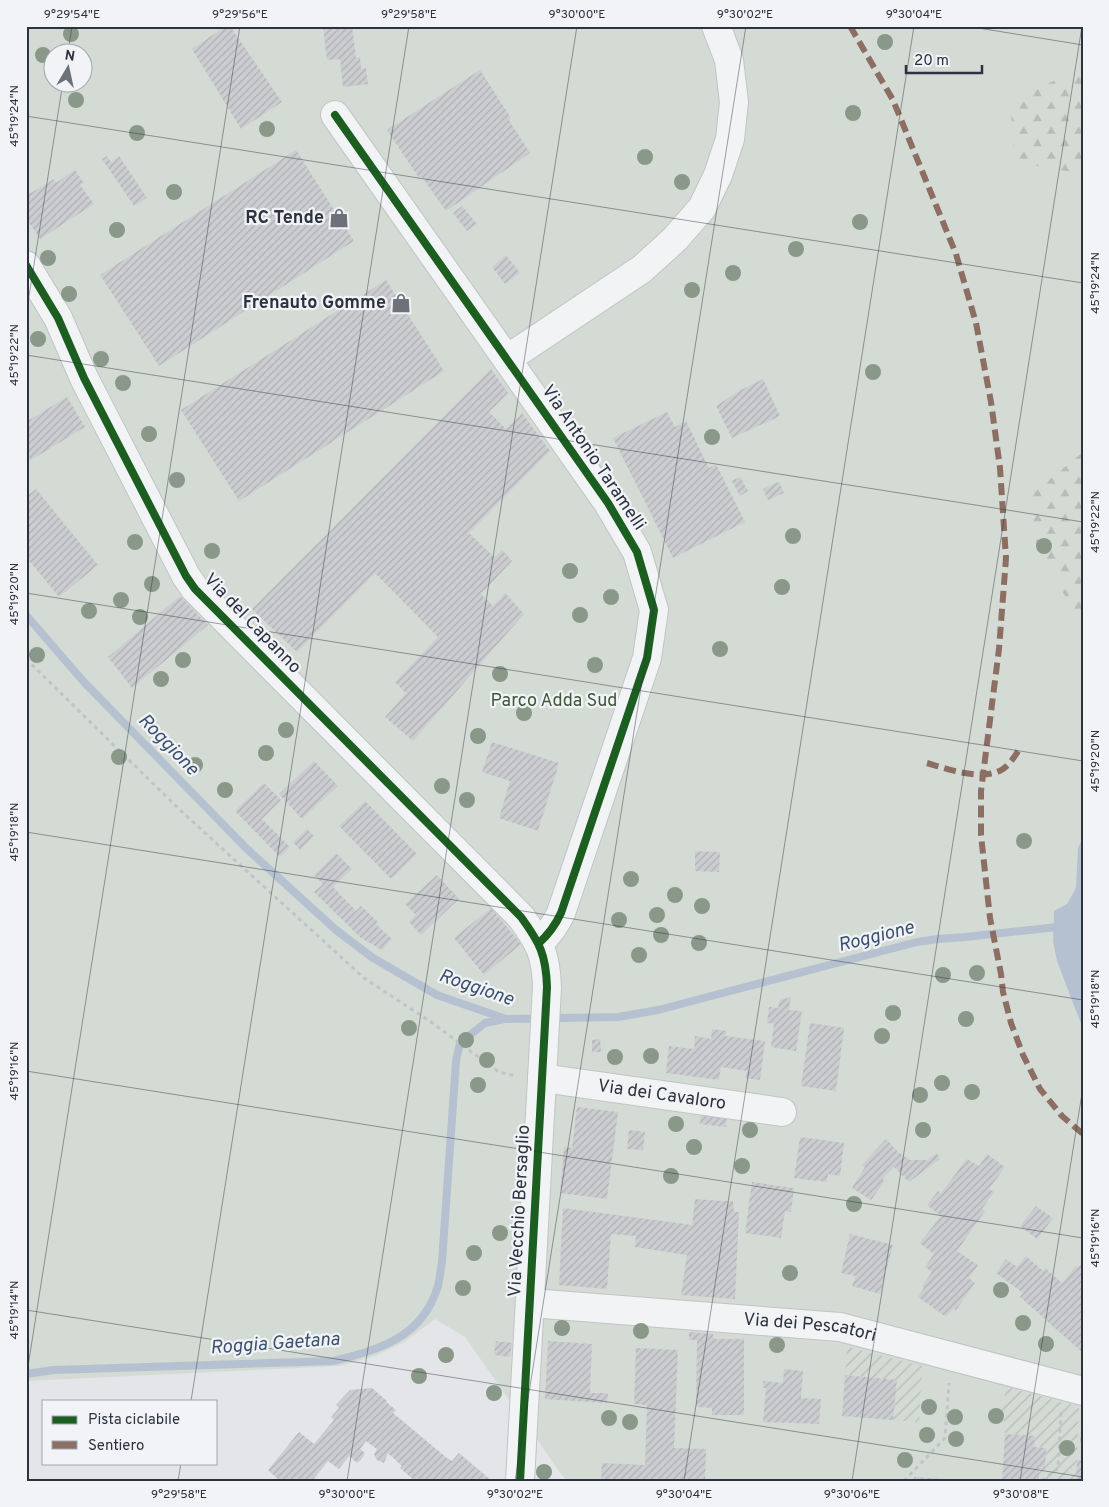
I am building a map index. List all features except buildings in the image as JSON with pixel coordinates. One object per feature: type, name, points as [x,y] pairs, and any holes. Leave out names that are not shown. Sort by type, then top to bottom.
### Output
[{"type":"street","points":[[507,359],[642,269],[675,239],[702,208],[718,176],[730,139],[734,102],[729,60],[716,26]]},
{"type":"street","name":"Via Antonio Taramelli","points":[[335,115],[608,503],[637,552],[654,610],[648,658],[561,913],[555,926],[539,943]]},
{"type":"street","name":"Via del Capanno","points":[[26,265],[58,318],[84,378],[186,576],[195,589],[521,917],[539,943]]},
{"type":"street","name":"Via Vecchio Bersaglio","points":[[520,1481],[547,1002],[547,970],[539,943]]},
{"type":"street","name":"Via dei Cavaloro","points":[[542,1080],[782,1112]]},
{"type":"street","name":"Via dei Pescatori","points":[[531,1302],[830,1325],[852,1329],[1073,1389]]},
{"type":"path","points":[[26,659],[180,810],[364,978],[431,1022],[499,1072],[542,1080]]},
{"type":"path","points":[[904,1481],[945,1438],[950,1355]]},
{"type":"path","points":[[1042,1481],[1058,1468],[1073,1389]]},
{"type":"green space","name":"Parco Adda Sud","points":[[26,26],[1083,26],[1083,1481],[566,1481],[465,1337],[435,1319],[404,1342],[375,1356],[340,1366],[26,1381]]},
{"type":"green space","points":[[1083,64],[1083,171],[1078,173],[1015,162],[1010,103],[1077,69]]},
{"type":"green space","points":[[1083,452],[1083,623],[1038,555],[1030,496]]},
{"type":"green space","points":[[847,1347],[922,1366],[919,1422],[893,1420],[896,1380],[845,1375]]},
{"type":"green space","points":[[1007,1387],[1079,1407],[1076,1481],[1039,1481],[1039,1469],[1045,1469],[1046,1448],[1034,1447],[1035,1436],[1005,1434],[1002,1406]]},
{"type":"water","points":[[1083,838],[1083,1029],[1057,961],[1053,941],[1054,911],[1067,904],[1076,888],[1078,848]]},
{"type":"waterway","name":"Roggione","points":[[26,615],[83,681],[246,848],[336,930],[373,958],[437,995],[506,1019],[618,1017],[658,1010],[917,942],[1063,928]]},
{"type":"waterway","name":"Roggia Gaetana","points":[[26,1374],[53,1370],[333,1361],[381,1346],[409,1330],[430,1306],[439,1279],[442,1262],[456,1061],[460,1043],[485,1023],[505,1019]]},
{"type":"marked path","points":[[850,26],[893,100],[956,254],[976,323],[991,402],[1000,468],[1006,558],[999,649],[981,791],[981,835],[990,918],[1003,992],[1011,1023],[1023,1055],[1040,1089],[1062,1116],[1083,1134]]},
{"type":"marked path","points":[[927,763],[965,773],[995,773],[1003,769],[1020,748]]},
{"type":"cycle path","points":[[335,115],[608,503],[637,552],[654,610],[647,658],[561,913],[546,936],[539,943]]},
{"type":"cycle path","points":[[26,265],[58,318],[84,378],[186,576],[195,589],[521,917],[541,950],[547,987],[520,1481]]},
{"type":"place","name":"RC Tende","points":[[339,218]]},
{"type":"place","name":"Frenauto Gomme","points":[[401,303]]}]
